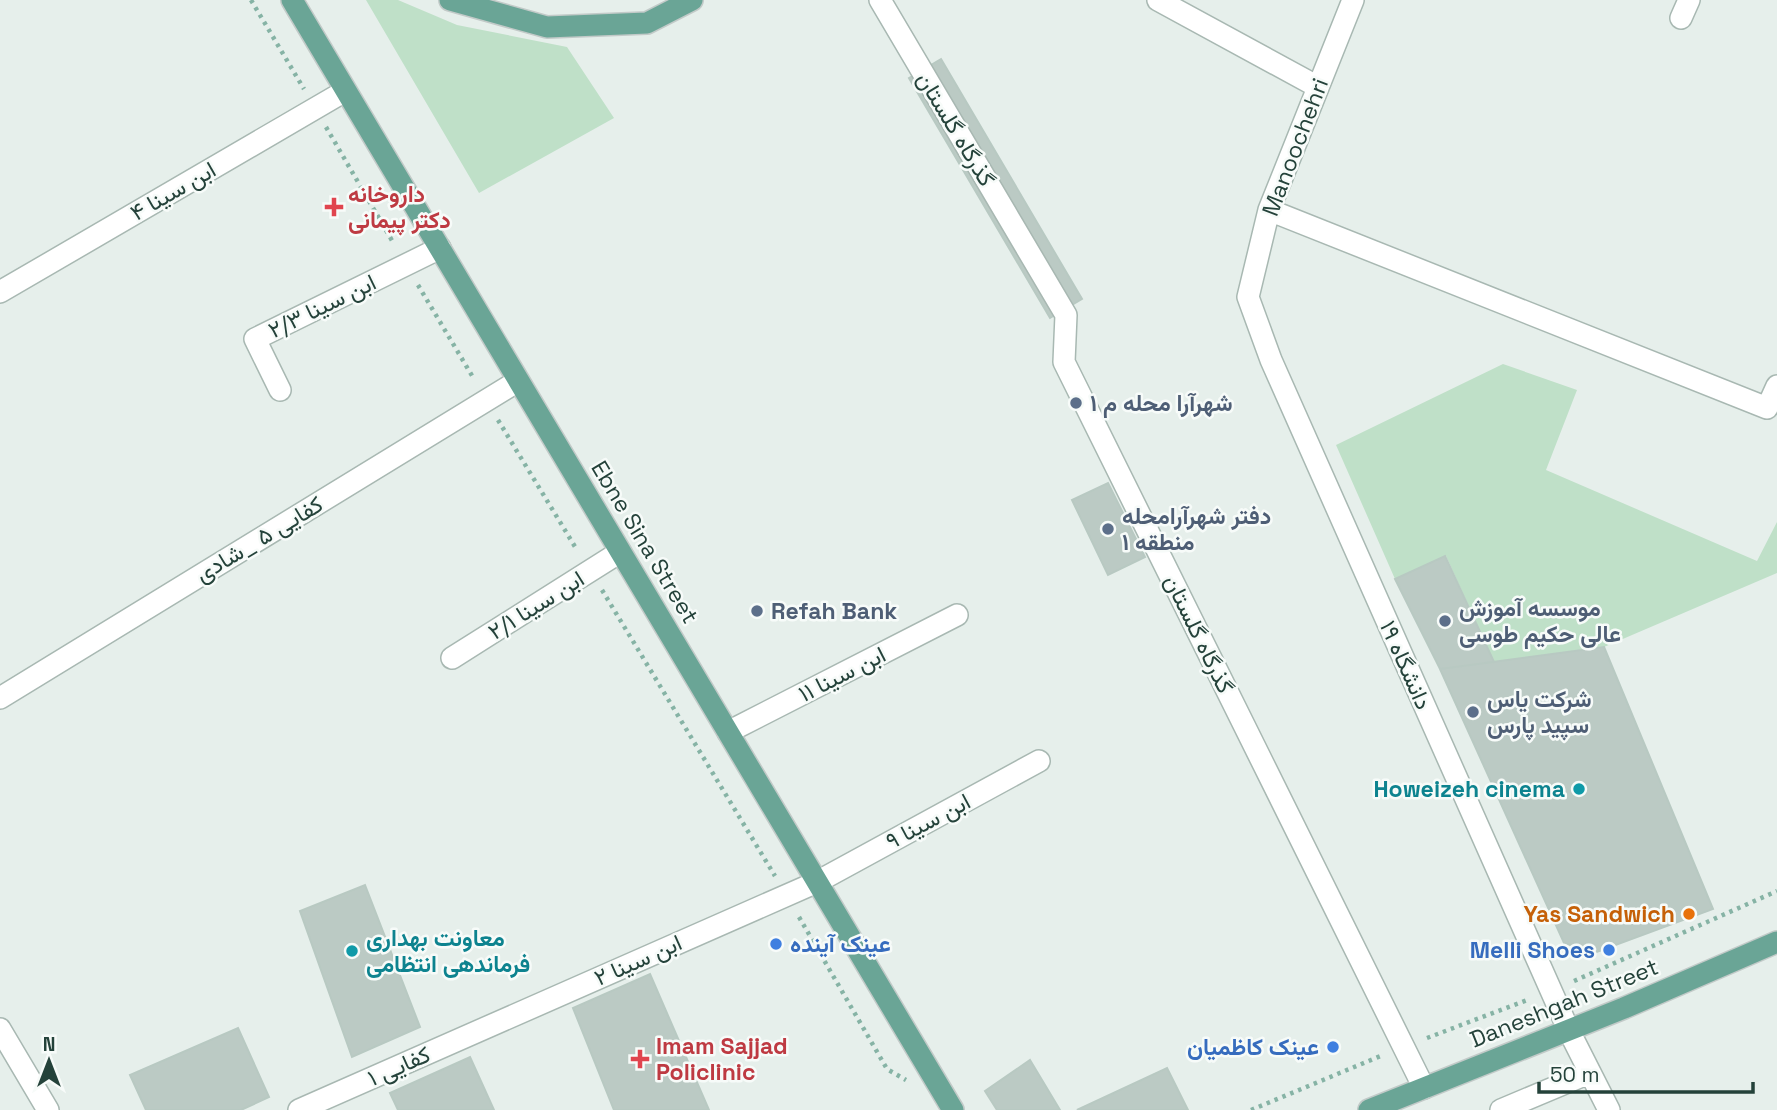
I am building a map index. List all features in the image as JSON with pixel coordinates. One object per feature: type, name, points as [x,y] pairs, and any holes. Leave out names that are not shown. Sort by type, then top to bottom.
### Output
[{"type":"main road","name":"Ebne Sina Street","points":[[292,0],[952,1109]]},
{"type":"main road","points":[[450,0],[547,27],[647,23],[692,0]]},
{"type":"main road","name":"Daneshgah Street","points":[[1369,1110],[1569,1031],[1777,942]]},
{"type":"street","name":"گذرگاه گلستان","points":[[880,0],[1066,315],[1064,362],[1424,1088]]},
{"type":"street","points":[[1158,0],[1318,87]]},
{"type":"street","name":"Manoochehri","points":[[1248,298],[1269,210],[1353,0]]},
{"type":"street","name":"ابن سینا ۴","points":[[0,292],[345,91]]},
{"type":"street","points":[[1269,210],[1773,397]]},
{"type":"street","name":"ابن سینا ۲/۳","points":[[280,390],[255,339],[440,248]]},
{"type":"street","name":"دانشگاه ۱۹","points":[[1248,298],[1271,360],[1569,1031],[1609,1110]]},
{"type":"street","name":"کفایی ۵ _شادی","points":[[0,698],[518,380]]},
{"type":"street","name":"ابن سینا ۲/۱","points":[[452,658],[620,552]]},
{"type":"street","name":"ابن سینا ۱۱","points":[[728,732],[957,615]]},
{"type":"street","name":"ابن سینا ۹","points":[[817,881],[1040,761]]},
{"type":"street","name":"ابن سینا ۲","points":[[460,1039],[817,881]]},
{"type":"street","points":[[0,1029],[47,1110]]},
{"type":"street","name":"کفایی ۱","points":[[299,1110],[460,1039]]},
{"type":"street","points":[[1501,1110],[1589,1073]]},
{"type":"path","points":[[1251,1110],[1404,1046],[1552,991],[1777,891]]},
{"type":"green space","points":[[366,0],[398,0],[457,25],[567,47],[614,118],[479,193]]},
{"type":"green space","points":[[1503,364],[1577,390],[1546,470],[1757,561],[1777,522],[1777,573],[1604,647],[1494,662],[1446,556],[1395,579],[1336,445]]},
{"type":"building","points":[[941,59],[1082,299],[1050,318],[909,78]]},
{"type":"building","name":"دفتر شهرآرامحله منطقه ۱","points":[[1108,483],[1145,557],[1108,575],[1072,500]]},
{"type":"building","name":"موسسه آموزش عالی حکیم طوسی","points":[[1445,556],[1494,662],[1440,669],[1395,579]]},
{"type":"building","name":"Howeizeh cinema","points":[[1604,647],[1713,909],[1594,953],[1564,943],[1440,669]]},
{"type":"building","name":"معاونت بهداری فرماندهی انتظامی","points":[[365,885],[420,1027],[352,1057],[300,911]]},
{"type":"building","name":"Imam Sajjad Policlinic","points":[[650,974],[709,1110],[614,1110],[573,1008]]},
{"type":"building","points":[[238,1028],[269,1097],[241,1110],[146,1110],[130,1075]]},
{"type":"building","points":[[470,1057],[494,1110],[398,1110],[390,1093]]},
{"type":"building","points":[[1030,1060],[1060,1110],[997,1110],[985,1091]]},
{"type":"building","points":[[1167,1068],[1188,1110],[1077,1110]]},
{"type":"place","name":"داروخانه دکتر پیمانی","points":[[334,207]]},
{"type":"place","name":"شهرآرا محله م ۱","points":[[1076,403]]},
{"type":"place","name":"دفتر شهرآرامحله منطقه ۱","points":[[1108,529]]},
{"type":"place","name":"Refah Bank","points":[[757,611]]},
{"type":"place","name":"موسسه آموزش عالی حکیم طوسی","points":[[1445,621]]},
{"type":"place","name":"شرکت یاس سپید پارس","points":[[1473,712]]},
{"type":"place","name":"Howeizeh cinema","points":[[1579,789]]},
{"type":"place","name":"Yas Sandwich","points":[[1689,914]]},
{"type":"place","name":"عینک آینده","points":[[776,944]]},
{"type":"place","name":"Melli Shoes","points":[[1609,950]]},
{"type":"place","name":"معاونت بهداری فرماندهی انتظامی","points":[[352,951]]},
{"type":"place","name":"عینک کاظمیان","points":[[1333,1047]]},
{"type":"place","name":"Imam Sajjad Policlinic","points":[[640,1059]]}]
